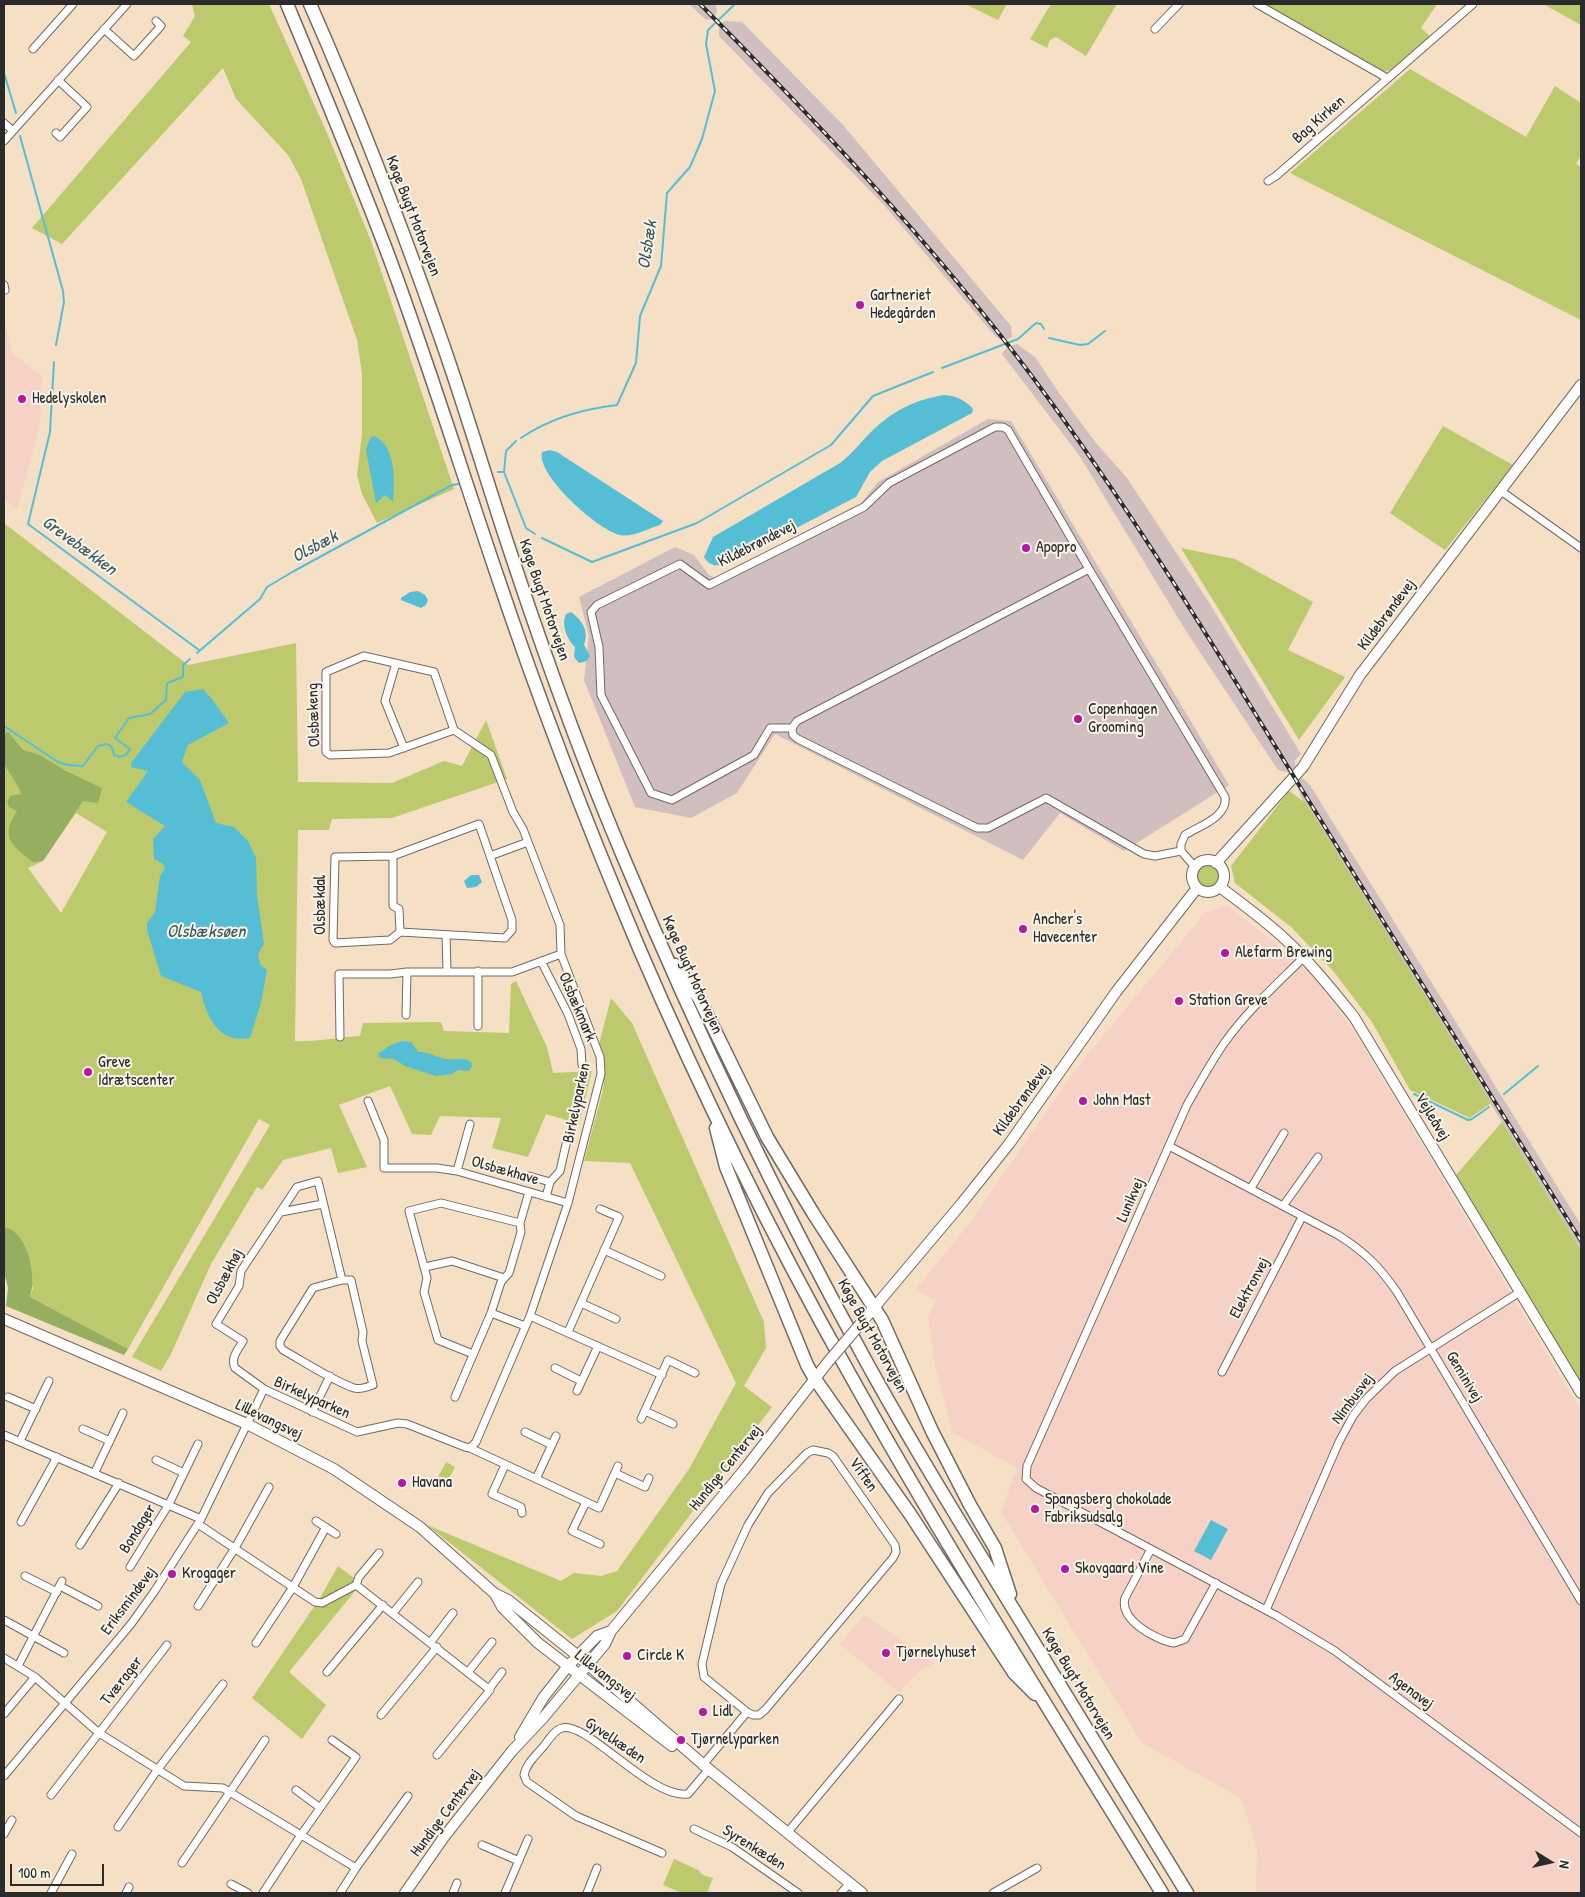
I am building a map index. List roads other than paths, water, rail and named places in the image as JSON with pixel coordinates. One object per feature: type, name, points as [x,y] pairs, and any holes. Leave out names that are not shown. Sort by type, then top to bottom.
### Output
[{"type":"highway","points":[[278,4],[303,41]]},
{"type":"highway","points":[[287,4],[348,149],[421,346],[499,582],[569,777],[641,952],[710,1103],[791,1264],[849,1373],[902,1466],[1162,1893]]},
{"type":"highway","name":"Køge Bugt Motorvejen","points":[[310,4],[367,142],[441,338],[553,676],[622,855],[731,1100],[812,1262],[914,1446],[1187,1893]]},
{"type":"highway","points":[[661,946],[699,998],[767,1137],[882,1320],[932,1431],[970,1505],[995,1548],[1016,1613]]},
{"type":"highway","points":[[710,1103],[726,1167],[776,1290],[815,1379],[910,1514],[1014,1673],[1048,1707]]},
{"type":"street","points":[[32,49],[73,4]]},
{"type":"street","points":[[4,141],[127,4]]},
{"type":"street","points":[[1155,29],[1179,4]]},
{"type":"street","points":[[1257,4],[1387,78]]},
{"type":"street","name":"Bag Kirken","points":[[1268,181],[1473,4]]},
{"type":"street","points":[[104,30],[134,56],[161,26],[156,21]]},
{"type":"street","points":[[56,133],[60,136],[87,106],[58,80]]},
{"type":"street","points":[[4,123],[13,131]]},
{"type":"street","name":"Kildebrøndevej","points":[[1216,862],[1303,766],[1360,676],[1581,385]]},
{"type":"street","name":"Kildebrøndevej","points":[[792,728],[770,728],[754,755],[672,800],[651,793],[601,695],[599,647],[591,612],[596,604],[680,564],[709,584],[864,507],[889,483],[995,427],[1002,427],[1008,430],[1225,797],[1225,806],[1221,813],[1186,835],[1181,844],[1181,851]]},
{"type":"street","points":[[1501,490],[1581,548]]},
{"type":"street","points":[[1089,569],[797,721],[792,728],[793,735],[977,828],[988,828],[1046,798],[1144,854],[1155,856],[1181,851],[1195,867]]},
{"type":"street","name":"Olsbækeng","points":[[364,656],[434,672],[454,730],[389,753],[330,755],[326,752],[326,672],[364,656]]},
{"type":"street","points":[[396,663],[385,701],[404,748]]},
{"type":"street","points":[[454,730],[491,755],[513,812],[528,842],[490,856]]},
{"type":"street","name":"Olsbækdal","points":[[479,824],[490,856],[512,920],[510,933],[505,938],[400,932],[390,940],[335,943],[333,940],[335,856],[392,856],[479,824]]},
{"type":"street","name":"Birkelyparken","points":[[470,1448],[476,1442],[530,1316],[568,1203],[601,1074],[600,1057],[561,954],[560,925],[528,842]]},
{"type":"street","points":[[392,856],[393,906],[399,909],[400,932]]},
{"type":"street","points":[[1202,861],[1216,862],[1223,871],[1220,887],[1208,892],[1197,888],[1192,876],[1195,867],[1202,861]]},
{"type":"street","name":"Vejleåvej","points":[[1220,887],[1256,914],[1303,958],[1354,1017],[1581,1393]]},
{"type":"street","name":"Kildebrøndevej","points":[[862,1322],[1009,1144],[1116,992],[1197,888]]},
{"type":"street","points":[[446,935],[447,971]]},
{"type":"street","name":"Olsbækmark","points":[[340,1037],[340,974],[447,971],[512,972],[561,954]]},
{"type":"street","name":"Lunikvej","points":[[1026,1479],[1027,1466],[1187,1105],[1225,1042],[1257,1004],[1303,958]]},
{"type":"street","name":"Olsbækmark","points":[[542,962],[568,1014],[581,1048],[582,1065]]},
{"type":"street","points":[[478,971],[478,1026]]},
{"type":"street","points":[[406,1016],[407,972]]},
{"type":"street","name":"Olsbækhave","points":[[368,1101],[384,1140],[384,1168],[437,1168],[457,1171],[568,1203]]},
{"type":"street","name":"Olsbækhave","points":[[457,1171],[470,1124]]},
{"type":"street","points":[[1251,1188],[1284,1133]]},
{"type":"street","name":"Olsbækhave","points":[[546,1197],[550,1182],[560,1171],[567,1140]]},
{"type":"street","name":"Geminivej","points":[[1169,1146],[1251,1188],[1354,1245],[1375,1262],[1397,1292],[1581,1601]]},
{"type":"street","points":[[1283,1206],[1318,1157]]},
{"type":"street","name":"Olsbækhave","points":[[529,1176],[550,1182]]},
{"type":"street","name":"Olsbækhøj","points":[[264,1389],[232,1364],[233,1358],[243,1341],[216,1324],[239,1286],[241,1272],[297,1187],[318,1181],[342,1280]]},
{"type":"street","points":[[455,1397],[501,1282],[509,1273],[521,1232],[520,1223],[529,1192]]},
{"type":"street","points":[[473,1354],[438,1340],[424,1292],[427,1278],[409,1211],[441,1203],[520,1223]]},
{"type":"street","points":[[281,1212],[323,1204]]},
{"type":"street","points":[[568,1332],[619,1217],[600,1209]]},
{"type":"street","name":"Elektronvej","points":[[1222,1372],[1302,1217]]},
{"type":"street","points":[[604,1250],[661,1276]]},
{"type":"street","points":[[424,1267],[452,1262],[504,1278]]},
{"type":"street","name":"Olsbækhøj","points":[[342,1280],[351,1280],[363,1332],[362,1341],[373,1385],[361,1389],[354,1388],[330,1376],[283,1350],[280,1346],[280,1341],[313,1288],[342,1280]]},
{"type":"street","name":"Nimbusvej","points":[[1266,1610],[1339,1442],[1353,1416],[1380,1384],[1394,1371],[1520,1292]]},
{"type":"street","points":[[581,1303],[616,1319]]},
{"type":"street","points":[[490,1313],[525,1326]]},
{"type":"street","points":[[530,1316],[662,1375]]},
{"type":"street","name":"Lillevangsvej","points":[[4,1319],[246,1424],[334,1469],[420,1527],[494,1593],[508,1600],[588,1664],[705,1767],[862,1893]]},
{"type":"street","name":"Hundige Centervej","points":[[405,1893],[444,1837],[512,1751],[605,1644],[611,1631],[744,1470],[828,1362],[862,1322]]},
{"type":"street","points":[[577,1391],[598,1346]]},
{"type":"street","points":[[641,1419],[668,1360],[695,1373]]},
{"type":"street","points":[[554,1368],[581,1381]]},
{"type":"street","points":[[312,1412],[330,1376]]},
{"type":"street","points":[[20,1441],[49,1381]]},
{"type":"street","name":"Birkelyparken","points":[[246,1424],[264,1389],[357,1432],[398,1423],[407,1424],[470,1448],[586,1502]]},
{"type":"street","points":[[8,1397],[36,1409]]},
{"type":"street","points":[[644,1411],[673,1424]]},
{"type":"street","points":[[95,1472],[124,1413]]},
{"type":"street","name":"Eriksmindevej","points":[[4,1776],[137,1616],[181,1552],[199,1521],[246,1424]]},
{"type":"street","points":[[83,1429],[110,1440]]},
{"type":"street","points":[[525,1432],[552,1445]]},
{"type":"street","name":"Bondager","points":[[4,1434],[169,1504],[199,1521]]},
{"type":"street","points":[[536,1479],[556,1436]]},
{"type":"street","name":"Bondager","points":[[130,1567],[169,1504],[198,1444]]},
{"type":"street","name":"Viften","points":[[813,1450],[828,1453],[833,1456],[895,1545],[896,1552],[766,1710],[760,1715],[754,1716],[747,1712],[704,1677],[702,1671],[721,1584],[748,1525],[768,1493],[807,1453],[813,1450]]},
{"type":"street","points":[[21,1522],[57,1457]]},
{"type":"street","points":[[156,1460],[184,1473]]},
{"type":"street","points":[[505,1465],[492,1494],[521,1507],[522,1514]]},
{"type":"street","points":[[600,1544],[572,1532],[586,1502],[599,1508],[617,1470],[645,1487],[649,1478]]},
{"type":"street","name":"Agenavej","points":[[1026,1479],[1036,1488],[1266,1610],[1335,1651],[1581,1833]]},
{"type":"street","points":[[80,1545],[119,1483]]},
{"type":"street","points":[[198,1606],[236,1548],[269,1487]]},
{"type":"street","points":[[199,1521],[315,1602],[322,1603],[356,1585],[379,1553]]},
{"type":"street","points":[[316,1521],[336,1534]]},
{"type":"street","points":[[256,1643],[293,1587],[326,1527]]},
{"type":"street","points":[[1151,1549],[1123,1605],[1125,1611],[1138,1626],[1151,1634],[1167,1642],[1174,1643],[1186,1639],[1216,1583]]},
{"type":"street","points":[[25,1576],[60,1586],[98,1606]]},
{"type":"street","points":[[393,1613],[418,1582]]},
{"type":"street","points":[[356,1585],[489,1689]]},
{"type":"street","points":[[18,1666],[60,1586]]},
{"type":"street","name":"Lillevangsvej","points":[[494,1593],[502,1607],[538,1643],[580,1674],[640,1723],[705,1767]]},
{"type":"street","points":[[327,1672],[383,1605]]},
{"type":"street","points":[[381,1715],[433,1645],[453,1613]]},
{"type":"street","points":[[4,1620],[64,1653]]},
{"type":"street","name":"Hundige Centervej","points":[[512,1751],[543,1698],[568,1666],[598,1636],[611,1631]]},
{"type":"street","points":[[468,1672],[492,1642]]},
{"type":"street","name":"Tværager","points":[[51,1796],[167,1645]]},
{"type":"street","points":[[4,1658],[35,1678],[100,1733],[184,1786],[219,1787],[356,1868]]},
{"type":"street","points":[[437,1755],[490,1690],[502,1672]]},
{"type":"street","points":[[4,1714],[35,1678]]},
{"type":"street","points":[[118,1827],[158,1768],[223,1684]]},
{"type":"street","points":[[787,1832],[899,1699]]},
{"type":"street","points":[[705,1767],[747,1712]]},
{"type":"street","name":"Gyvelkæden","points":[[662,1853],[586,1822],[568,1812],[527,1782],[524,1775],[527,1767],[558,1730],[567,1727],[581,1732],[652,1783],[673,1793],[688,1794],[705,1767]]},
{"type":"street","points":[[182,1863],[265,1740]]},
{"type":"street","points":[[263,1893],[319,1807],[356,1756],[332,1740]]},
{"type":"street","points":[[296,1790],[319,1807]]},
{"type":"street","points":[[340,1893],[408,1796]]},
{"type":"street","points":[[4,1834],[12,1820]]},
{"type":"street","name":"Syrenkæden","points":[[694,1829],[732,1847],[798,1893]]},
{"type":"street","points":[[505,1893],[528,1839]]},
{"type":"street","points":[[482,1845],[519,1861]]},
{"type":"street","points":[[51,1893],[72,1854]]},
{"type":"street","points":[[587,1893],[597,1868]]},
{"type":"street","points":[[993,1893],[1037,1868]]},
{"type":"street","points":[[453,1893],[457,1883]]},
{"type":"street","points":[[841,1893],[850,1883]]},
{"type":"street","points":[[231,1884],[248,1893]]},
{"type":"water","points":[[944,395],[957,397],[964,401],[973,409],[972,413],[882,461],[870,472],[856,497],[727,564],[714,565],[709,563],[704,557],[713,537],[840,463],[887,418],[913,403]]},
{"type":"water","points":[[374,436],[387,447],[393,465],[393,502],[385,495],[376,503],[366,450],[370,438]]},
{"type":"water","points":[[550,450],[557,452],[663,521],[660,525],[625,536],[610,531],[584,513],[558,487],[543,462],[542,452]]},
{"type":"water","points":[[418,591],[425,595],[428,600],[426,605],[421,608],[401,600],[410,592]]},
{"type":"water","points":[[571,612],[584,627],[586,635],[584,645],[590,656],[587,661],[579,663],[574,657],[575,647],[567,636],[564,623],[566,614]]},
{"type":"water","name":"Olsbæksøen","points":[[203,689],[229,723],[188,745],[182,762],[200,780],[216,823],[234,827],[248,841],[256,858],[257,895],[264,944],[258,954],[260,964],[267,970],[261,1003],[250,1038],[239,1039],[222,1033],[211,1019],[201,992],[161,976],[147,930],[147,923],[155,912],[160,876],[165,868],[163,864],[154,859],[153,839],[165,826],[126,802],[148,771],[131,767],[131,763],[185,692]]},
{"type":"water","points":[[471,875],[479,875],[482,882],[476,887],[467,888],[464,881]]},
{"type":"water","points":[[401,1041],[411,1042],[418,1052],[443,1058],[465,1060],[471,1062],[472,1066],[469,1071],[458,1070],[452,1074],[436,1076],[405,1066],[394,1059],[380,1058],[378,1054],[389,1046]]},
{"type":"water","points":[[1211,1520],[1228,1529],[1211,1560],[1194,1551]]},
{"type":"waterway","name":"Olsbæk","points":[[521,438],[555,420],[592,409],[617,405],[636,363],[640,316],[661,266],[667,193],[690,167],[702,139],[715,91],[706,44],[708,30],[735,4]]},
{"type":"waterway","name":"Grevebækken","points":[[4,73],[16,113]]},
{"type":"waterway","name":"Grevebækken","points":[[20,136],[63,291],[64,302],[56,345]]},
{"type":"waterway","points":[[942,368],[1018,339],[1036,323],[1041,324],[1044,329]]},
{"type":"waterway","points":[[1049,338],[1080,345],[1088,344],[1105,331]]},
{"type":"waterway","name":"Grevebækken","points":[[54,362],[50,432],[28,524],[199,650]]},
{"type":"waterway","points":[[542,538],[592,562],[697,523],[831,445],[873,396],[933,372]]},
{"type":"waterway","name":"Olsbæk","points":[[498,472],[504,472],[506,451],[516,441]]},
{"type":"waterway","points":[[504,472],[526,528],[535,534]]},
{"type":"waterway","name":"Olsbæk","points":[[197,653],[260,599],[267,587],[452,485],[459,484]]},
{"type":"waterway","name":"Olsbæk","points":[[4,726],[58,762],[68,765],[83,766],[98,746],[107,744],[112,747],[114,755],[119,757],[126,755],[130,749],[115,738],[129,718],[150,714],[166,700],[167,683],[183,677],[183,665],[190,659]]},
{"type":"waterway","points":[[1504,1094],[1538,1066]]},
{"type":"waterway","points":[[1414,1094],[1468,1120],[1489,1107]]},
{"type":"railway","points":[[700,4],[830,138],[913,230],[993,326],[1067,425],[1203,629],[1581,1241]]},
{"type":"place","name":"Gartneriet Hedegården","points":[[860,305]]},
{"type":"place","name":"Hedelyskolen","points":[[22,399]]},
{"type":"place","name":"Apopro","points":[[1026,548]]},
{"type":"place","name":"Copenhagen Grooming","points":[[1078,719]]},
{"type":"place","name":"Ancher's Havecenter","points":[[1023,929]]},
{"type":"place","name":"Alefarm Brewing","points":[[1225,953]]},
{"type":"place","name":"Station Greve","points":[[1179,1001]]},
{"type":"place","name":"Greve Idrætscenter","points":[[88,1072]]},
{"type":"place","name":"John Mast","points":[[1083,1101]]},
{"type":"place","name":"Havana","points":[[402,1483]]},
{"type":"place","name":"Spangsberg chokolade Fabriksudsalg","points":[[1035,1509]]},
{"type":"place","name":"Skovgaard Vine","points":[[1065,1569]]},
{"type":"place","name":"Krogager","points":[[172,1574]]},
{"type":"place","name":"Tjørnelyhuset","points":[[886,1653]]},
{"type":"place","name":"Circle K","points":[[627,1656]]},
{"type":"place","name":"Lidl","points":[[703,1712]]},
{"type":"place","name":"Tjørnelyparken","points":[[681,1740]]}]
